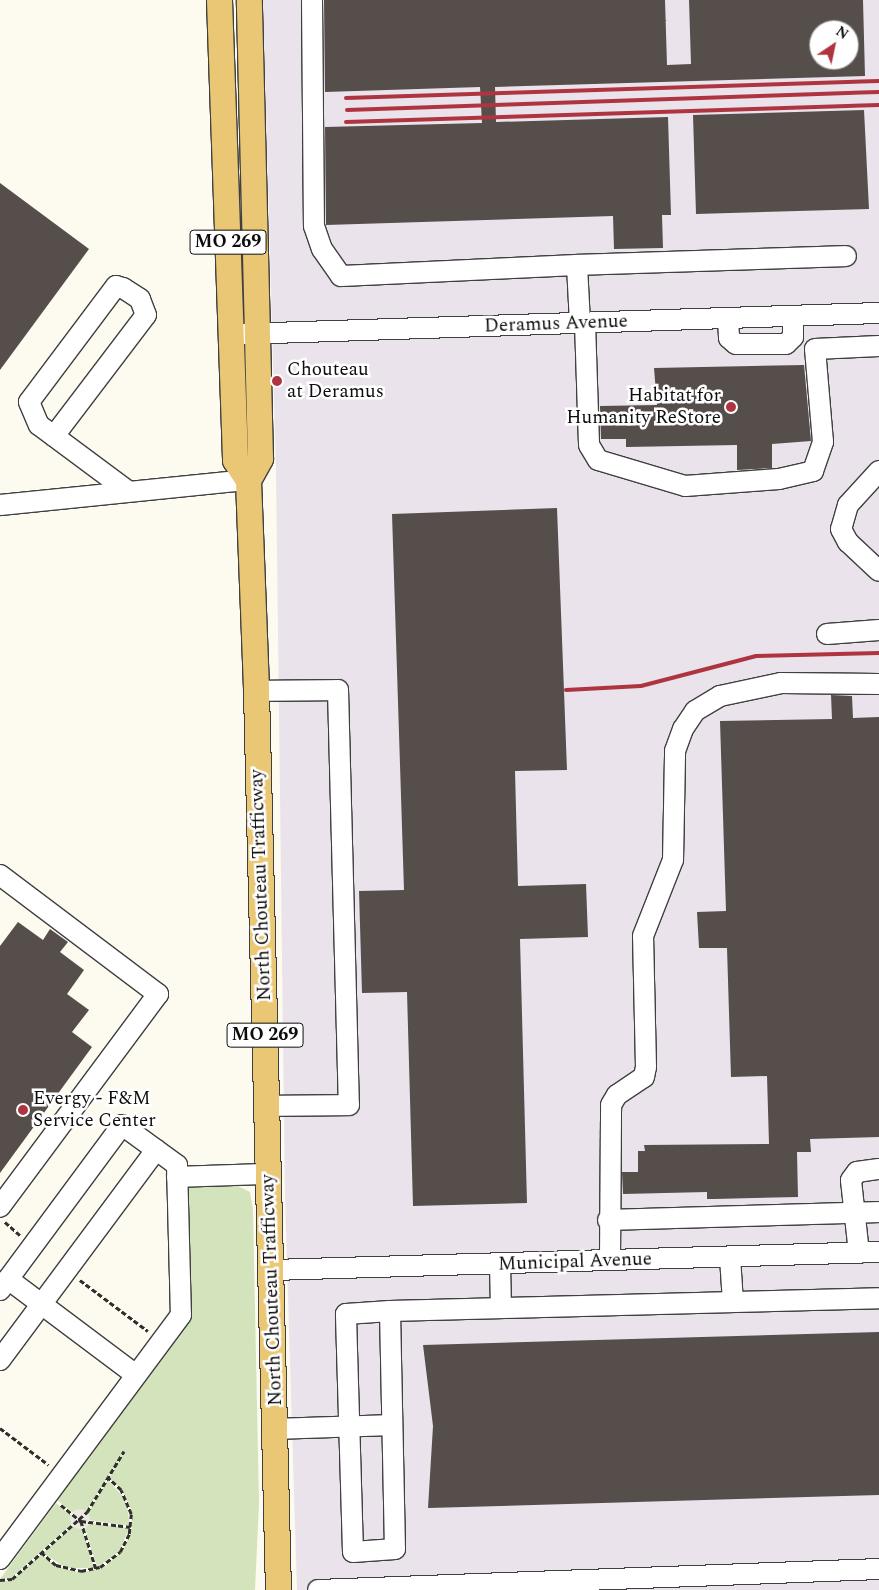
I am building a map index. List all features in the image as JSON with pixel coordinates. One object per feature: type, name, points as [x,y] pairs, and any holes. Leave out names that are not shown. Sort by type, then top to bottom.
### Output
[{"type":"main road","name":"North Chouteau Trafficway","points":[[219,0],[235,460],[248,480],[256,691],[276,1429],[278,1590]]},
{"type":"main road","name":"MO 269","points":[[248,480],[260,458],[249,0]]},
{"type":"street","points":[[312,0],[314,226],[322,249],[341,276],[846,256]]},
{"type":"street","points":[[577,266],[583,323],[589,445],[598,460],[685,486],[779,479],[813,471],[823,442],[815,349]]},
{"type":"street","points":[[54,436],[146,315],[140,299],[123,288],[116,286],[29,402],[39,426],[128,491]]},
{"type":"street","name":"Deramus Avenue","points":[[232,334],[879,313]]},
{"type":"street","points":[[789,340],[793,316]]},
{"type":"street","points":[[728,318],[729,338],[736,344],[789,340],[815,349],[879,346]]},
{"type":"street","points":[[879,471],[848,505],[841,529],[848,542],[879,571]]},
{"type":"street","points":[[0,505],[248,480]]},
{"type":"street","points":[[827,634],[879,630]]},
{"type":"street","points":[[610,1260],[608,1220],[611,1106],[617,1095],[644,1077],[646,1067],[643,936],[673,860],[675,751],[683,729],[695,711],[720,696],[781,683],[879,684]]},
{"type":"street","points":[[256,691],[338,690],[349,1105],[267,1106]]},
{"type":"street","points":[[0,875],[158,994],[0,1206]]},
{"type":"street","points":[[1,1554],[62,1474],[181,1315],[177,1166],[122,1125],[4,1284],[42,1304],[136,1375]]},
{"type":"street","points":[[0,1360],[156,1150]]},
{"type":"street","points":[[869,1253],[854,1213],[853,1175],[879,1170]]},
{"type":"street","points":[[177,1177],[269,1174]]},
{"type":"street","points":[[608,1220],[879,1212]]},
{"type":"street","name":"Municipal Avenue","points":[[272,1270],[869,1253]]},
{"type":"street","points":[[730,1257],[733,1302]]},
{"type":"street","points":[[500,1264],[501,1308]]},
{"type":"street","points":[[390,1311],[395,1549],[353,1552],[346,1314],[390,1311],[879,1298]]},
{"type":"street","points":[[276,1429],[391,1425]]},
{"type":"street","points":[[318,1590],[879,1569]]},
{"type":"path","points":[[0,1428],[62,1474]]},
{"type":"path","points":[[0,1580],[12,1579],[80,1520],[124,1450]]},
{"type":"path","points":[[41,1552],[66,1569],[96,1569],[120,1552],[131,1527],[126,1499],[108,1478]]},
{"type":"path","points":[[56,1502],[80,1520],[131,1527]]},
{"type":"path","points":[[80,1520],[96,1569]]},
{"type":"shaded area","points":[[263,0],[879,0],[879,1590],[297,1590],[285,1198],[276,472]]},
{"type":"shaded area","points":[[80,1509],[87,1512],[90,1519],[87,1526],[80,1529],[73,1526],[70,1519],[73,1512]]},
{"type":"green space","points":[[236,1185],[250,1192],[253,1210],[259,1503],[255,1590],[0,1590],[0,1582],[12,1580],[41,1554],[56,1566],[81,1573],[106,1566],[124,1548],[132,1529],[131,1509],[122,1490],[109,1478],[125,1451],[86,1511],[72,1512],[57,1500],[191,1319],[185,1187]]},
{"type":"green space","points":[[108,1480],[126,1500],[130,1526],[89,1520],[88,1513]]},
{"type":"green space","points":[[56,1503],[71,1515],[73,1523],[11,1578],[0,1579]]},
{"type":"green space","points":[[90,1523],[129,1528],[120,1551],[97,1567],[85,1528]]},
{"type":"green space","points":[[73,1525],[82,1528],[94,1568],[66,1568],[43,1553]]},
{"type":"building","points":[[324,0],[665,0],[667,65],[691,64],[689,0],[863,0],[865,76],[495,87],[496,122],[668,117],[671,215],[662,215],[663,248],[614,249],[613,216],[326,225],[325,127],[482,123],[480,87],[325,92]]},
{"type":"building","points":[[864,110],[869,209],[696,214],[693,115]]},
{"type":"building","points":[[0,183],[89,249],[0,370]]},
{"type":"building","points":[[804,365],[811,441],[772,444],[772,468],[737,470],[737,445],[626,447],[626,439],[601,439],[600,406],[657,405],[654,368]]},
{"type":"building","points":[[557,508],[567,770],[515,771],[518,886],[586,884],[588,937],[520,939],[527,1203],[413,1206],[407,992],[362,993],[359,891],[404,890],[392,514]]},
{"type":"building","points":[[831,695],[852,696],[853,718],[879,717],[879,1137],[810,1139],[811,1152],[797,1152],[798,1197],[707,1199],[707,1192],[623,1194],[622,1172],[638,1172],[638,1151],[645,1151],[644,1145],[769,1144],[767,1076],[731,1077],[727,948],[699,948],[697,912],[726,911],[720,721],[832,719]]},
{"type":"building","name":"Evergy - F&M Service Center","points":[[18,922],[43,940],[50,929],[68,942],[60,952],[84,970],[67,994],[89,1010],[72,1032],[92,1047],[0,1173],[0,946]]},
{"type":"building","points":[[879,1332],[879,1495],[428,1508],[433,1426],[423,1345]]},
{"type":"railway","points":[[346,98],[879,81]]},
{"type":"railway","points":[[347,110],[879,92]]},
{"type":"railway","points":[[346,122],[879,105]]},
{"type":"railway","points":[[566,690],[641,686],[756,656],[879,653]]},
{"type":"place","name":"Chouteau at Deramus","points":[[277,381]]},
{"type":"place","name":"Habitat for Humanity ReStore","points":[[731,407]]},
{"type":"place","name":"Evergy - F&M Service Center","points":[[23,1110]]}]
